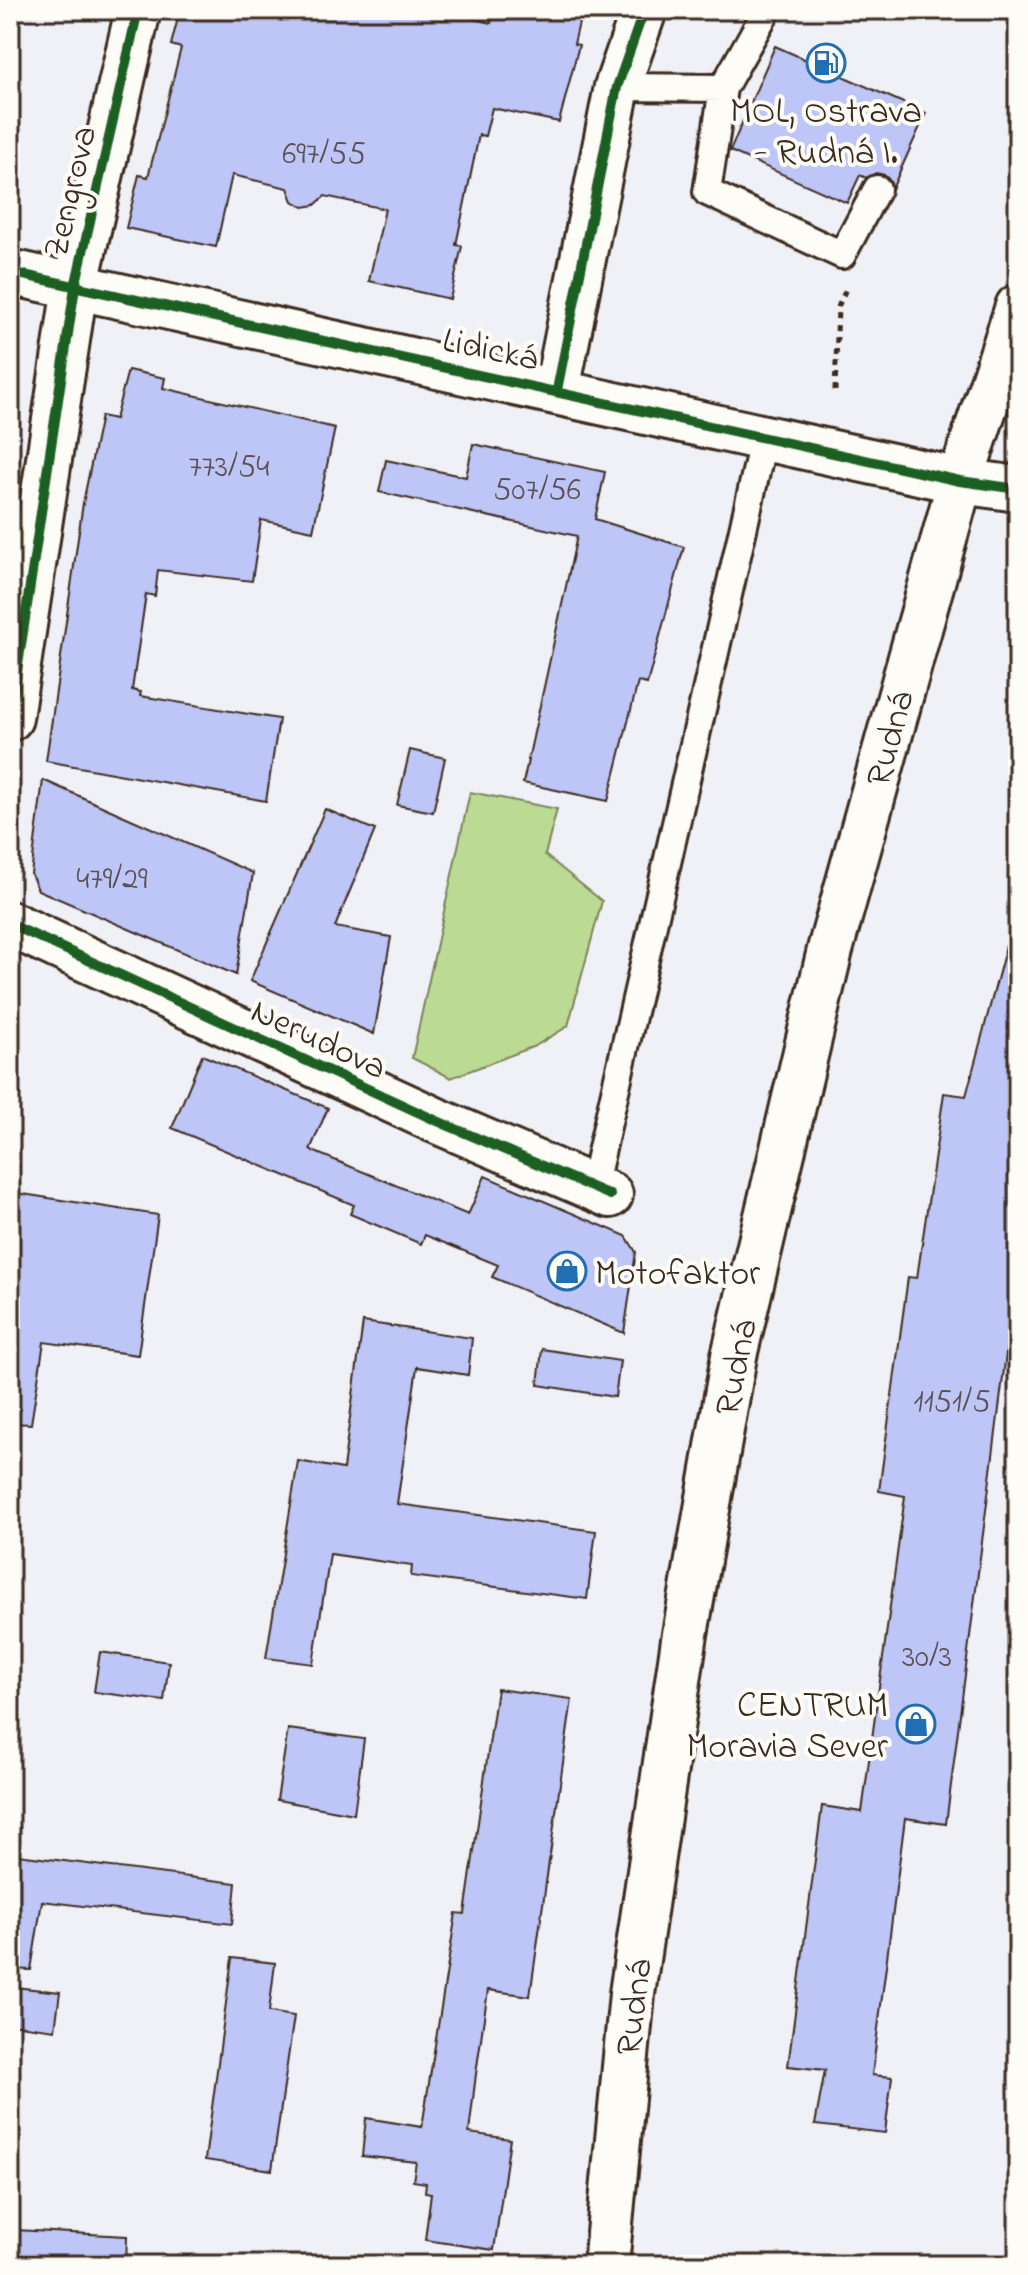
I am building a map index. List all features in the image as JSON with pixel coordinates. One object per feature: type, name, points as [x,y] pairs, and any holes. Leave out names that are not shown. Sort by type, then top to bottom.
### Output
[{"type":"street","name":"Zengrova","points":[[10,718],[75,287],[136,10]]},
{"type":"street","points":[[557,390],[617,87],[644,10]]},
{"type":"street","name":"Lidická","points":[[10,272],[960,481],[1018,489]]},
{"type":"street","name":"Rudná","points":[[606,2265],[632,1994],[684,1640],[734,1356],[830,950],[960,481],[1018,307]]},
{"type":"street","name":"Nerudova","points":[[10,924],[435,1120],[601,1191]]},
{"type":"lane","points":[[767,10],[723,88],[707,192],[842,255],[877,189]]},
{"type":"lane","points":[[617,87],[723,88]]},
{"type":"lane","points":[[601,1191],[764,437]]},
{"type":"path","points":[[835,391],[838,307],[864,251],[848,244]]},
{"type":"green space","points":[[470,792],[557,809],[545,855],[602,901],[568,1026],[535,1046],[451,1078],[412,1058]]},
{"type":"building","points":[[180,10],[438,10],[491,23],[495,10],[582,10],[574,44],[579,45],[559,122],[492,108],[485,136],[479,135],[456,245],[462,246],[450,299],[369,281],[385,209],[325,196],[315,205],[303,207],[293,201],[288,188],[232,175],[216,247],[126,228],[139,175],[148,177],[181,48],[171,45]]},
{"type":"building","points":[[775,46],[926,113],[893,187],[884,175],[876,173],[866,178],[860,175],[847,203],[730,151]]},
{"type":"building","points":[[128,370],[165,378],[163,388],[335,428],[313,531],[261,520],[252,581],[158,570],[155,596],[146,594],[132,690],[141,692],[140,696],[279,719],[266,801],[46,761],[83,503],[101,416],[115,419]]},
{"type":"building","points":[[473,444],[605,472],[595,519],[684,547],[647,684],[638,682],[608,801],[523,783],[577,536],[379,492],[386,460],[466,477]]},
{"type":"building","points":[[410,750],[445,758],[433,812],[397,805]]},
{"type":"building","points":[[43,780],[253,873],[236,975],[38,890],[31,874]]},
{"type":"building","points":[[325,809],[375,830],[335,927],[391,937],[374,1034],[250,981]]},
{"type":"building","points":[[1006,946],[1018,948],[1018,1291],[1014,1291],[946,1824],[905,1818],[872,2075],[892,2077],[885,2133],[815,2125],[825,2070],[788,2066],[822,1806],[862,1812],[905,1496],[879,1491],[908,1277],[917,1278],[944,1093],[966,1096]]},
{"type":"building","points":[[202,1055],[328,1108],[310,1150],[468,1215],[485,1176],[626,1236],[636,1252],[624,1333],[492,1277],[498,1265],[425,1235],[421,1244],[350,1214],[354,1205],[172,1128]]},
{"type":"building","points":[[10,1192],[158,1215],[138,1355],[44,1342],[31,1424],[10,1423]]},
{"type":"building","points":[[363,1322],[472,1338],[468,1375],[417,1367],[397,1504],[596,1531],[587,1599],[411,1576],[412,1566],[330,1554],[313,1664],[266,1658],[298,1461],[343,1469]]},
{"type":"building","points":[[542,1349],[620,1361],[615,1397],[538,1385]]},
{"type":"building","points":[[100,1652],[169,1662],[164,1701],[94,1692]]},
{"type":"building","points":[[497,1689],[572,1699],[530,1996],[488,1990],[476,2074],[469,2133],[510,2139],[494,2250],[425,2240],[431,2193],[425,2192],[426,2183],[413,2181],[416,2162],[362,2156],[366,2118],[422,2127],[456,1913],[465,1914]]},
{"type":"building","points":[[288,1729],[364,1739],[354,1814],[277,1800]]},
{"type":"building","points":[[10,1854],[236,1883],[232,1924],[42,1901],[31,1970],[10,1969]]},
{"type":"building","points":[[232,1958],[275,1963],[269,2012],[294,2016],[272,2170],[205,2160]]},
{"type":"building","points":[[14,1987],[60,1992],[55,2030],[10,2024]]},
{"type":"building","points":[[15,2230],[127,2236],[126,2265],[12,2265]]},
{"type":"cycle path","points":[[10,718],[75,287],[138,10]]},
{"type":"cycle path","points":[[557,390],[617,87],[644,10]]},
{"type":"cycle path","points":[[10,272],[960,481],[1018,489]]},
{"type":"cycle path","points":[[10,924],[435,1120],[610,1195]]},
{"type":"place","name":"MOL, Ostrava - Rudná I.","points":[[826,63]]},
{"type":"place","name":"Motofaktor","points":[[567,1271]]},
{"type":"place","name":"CENTRUM Moravia Sever","points":[[916,1724]]}]
